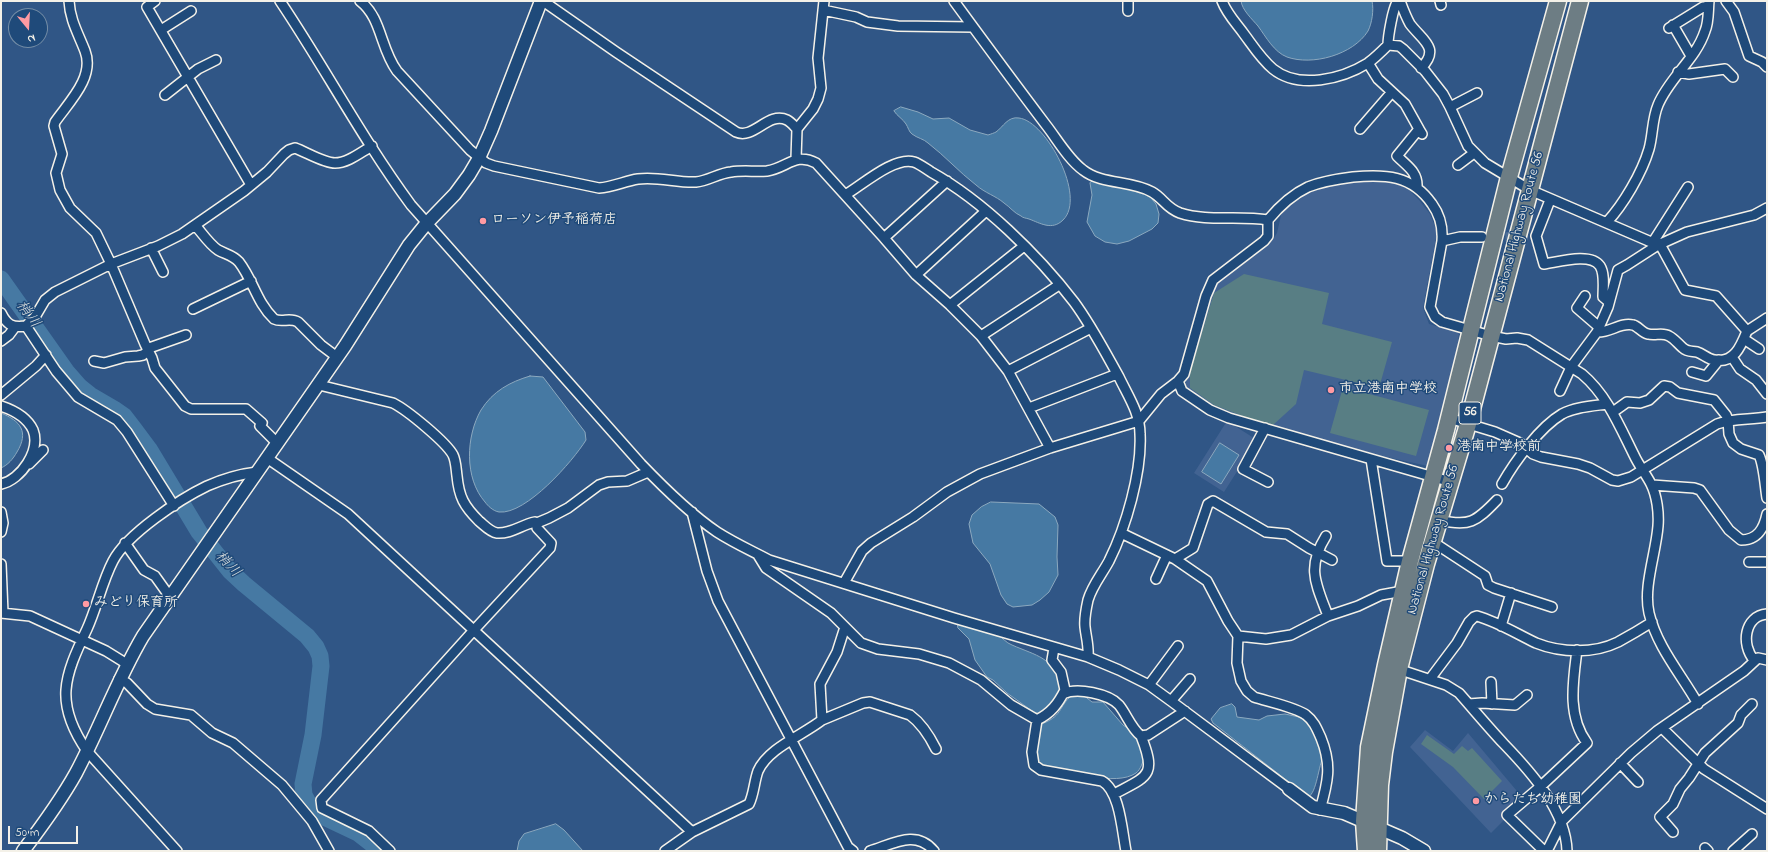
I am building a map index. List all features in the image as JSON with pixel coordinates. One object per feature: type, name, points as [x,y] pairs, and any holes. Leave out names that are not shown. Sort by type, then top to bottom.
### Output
[{"type":"highway","name":"National Highway Route 56","points":[[1378,851],[1380,785],[1392,667],[1403,591],[1449,418],[1509,178],[1558,1]]},
{"type":"highway","name":"National Highway Route 56","points":[[1366,851],[1364,822],[1369,747],[1392,667],[1440,520],[1468,424],[1580,1]]},
{"type":"street","points":[[69,1],[72,23],[87,58],[87,67],[80,87],[55,122],[55,131],[62,154],[56,173],[60,190],[70,208],[96,233],[111,264],[155,368],[185,406],[191,409],[246,409],[262,423],[260,426],[277,443]]},
{"type":"street","points":[[155,1],[145,4],[251,185]]},
{"type":"street","points":[[280,1],[372,146],[389,176],[426,224],[648,472],[667,492],[717,532],[769,560],[1054,648],[1088,657],[1118,670],[1149,685],[1171,700],[1313,807],[1320,810],[1344,813],[1379,828],[1424,851]]},
{"type":"street","points":[[360,1],[370,10],[376,19],[388,56],[397,71],[479,158],[494,166],[600,188],[647,178],[697,182],[730,172],[768,171],[780,168],[796,159],[806,158],[816,163],[916,275],[950,305],[981,336],[1008,371],[1050,448]]},
{"type":"street","points":[[27,849],[60,800],[87,751],[119,679],[143,636],[319,385],[408,245],[455,194],[479,158],[542,1],[736,132],[742,135],[749,133],[778,118],[788,120],[797,129]]},
{"type":"street","points":[[954,1],[1023,95],[1083,170],[1097,177],[1153,192],[1166,206],[1181,213],[1203,217],[1258,218],[1268,220]]},
{"type":"street","points":[[1128,1],[1128,11]]},
{"type":"street","points":[[1222,1],[1225,9],[1256,52],[1274,70],[1282,75],[1296,79],[1320,80],[1344,74],[1368,63],[1388,45],[1399,46],[1421,68],[1443,94],[1468,146],[1495,171],[1550,200],[1656,243],[1662,248],[1684,290],[1716,296],[1759,350]]},
{"type":"street","points":[[1388,45],[1388,36],[1395,6],[1400,1],[1410,24],[1427,43],[1430,51],[1428,61],[1421,68]]},
{"type":"street","points":[[1691,56],[1671,26],[1709,3],[1726,1],[1734,12],[1749,56],[1762,62],[1767,67]]},
{"type":"street","points":[[1607,222],[1620,209],[1645,160],[1650,148],[1653,119],[1665,91],[1703,38],[1706,29],[1709,3]]},
{"type":"street","points":[[796,159],[797,129],[813,109],[821,88],[818,58],[823,6],[867,22],[898,26],[973,26]]},
{"type":"street","points":[[161,30],[191,11]]},
{"type":"street","points":[[165,95],[198,69],[216,60]]},
{"type":"street","points":[[1368,63],[1378,79],[1405,104],[1421,132],[1397,156],[1414,171],[1417,177],[1417,187]]},
{"type":"street","points":[[1678,72],[1689,74],[1725,69],[1733,77]]},
{"type":"street","points":[[1360,129],[1392,92]]},
{"type":"street","points":[[1450,106],[1478,93]]},
{"type":"street","points":[[1,313],[10,326],[26,326],[35,317],[45,300],[55,292],[111,264],[182,234],[251,185],[267,172],[289,150],[295,148],[335,163],[343,162],[372,146]]},
{"type":"street","points":[[1458,165],[1474,153]]},
{"type":"street","points":[[845,195],[860,187],[868,179],[896,164],[905,162],[914,162],[947,181],[974,199],[1024,246],[1074,302],[1091,328],[1117,374],[1136,411],[1139,421],[1140,434],[1138,468],[1127,516],[1121,533],[1109,562],[1089,597],[1085,617],[1089,648],[1088,657]]},
{"type":"street","points":[[844,583],[862,551],[871,543],[913,517],[947,492],[980,474],[1050,448],[1139,421],[1161,394],[1178,381],[1184,374],[1206,296],[1213,280],[1264,242],[1268,236],[1268,220],[1274,213],[1306,188],[1330,180],[1379,175],[1401,179],[1417,187],[1428,199],[1438,215],[1443,233],[1430,307],[1435,317],[1442,322],[1491,336],[1506,339],[1517,338],[1528,340],[1589,380],[1613,412],[1642,469],[1652,485],[1656,498],[1658,524],[1656,545],[1652,557],[1648,604],[1652,622],[1663,649],[1698,704]]},
{"type":"street","points":[[884,238],[947,181]]},
{"type":"street","points":[[1656,243],[1688,187]]},
{"type":"street","points":[[1550,200],[1532,236],[1544,264],[1587,258],[1596,262],[1600,266],[1602,274],[1603,297],[1609,302]]},
{"type":"street","points":[[1560,391],[1571,367],[1598,329],[1609,302],[1618,270],[1656,243],[1686,232],[1754,215],[1767,208]]},
{"type":"street","points":[[916,275],[986,211]]},
{"type":"street","points":[[195,225],[217,249],[232,256],[238,261],[251,281],[258,298],[274,319],[278,321],[294,319],[321,345],[337,357]]},
{"type":"street","points":[[1442,241],[1460,237],[1482,237]]},
{"type":"street","points":[[950,305],[1024,246]]},
{"type":"street","points":[[151,248],[163,272]]},
{"type":"street","points":[[193,309],[251,281]]},
{"type":"street","points":[[981,336],[1059,285]]},
{"type":"street","points":[[1585,296],[1576,308],[1598,329],[1607,331],[1614,327],[1634,325],[1648,334],[1668,335],[1690,352],[1696,352],[1714,360],[1732,357],[1741,346],[1746,335],[1767,318]]},
{"type":"street","points":[[26,326],[56,371],[78,397],[117,420],[179,503]]},
{"type":"street","points":[[1,340],[9,335],[15,327]]},
{"type":"street","points":[[1008,371],[1091,328]]},
{"type":"street","points":[[94,361],[104,363],[125,357],[138,356],[148,351],[152,347],[186,335]]},
{"type":"street","points":[[1,395],[36,366],[46,355]]},
{"type":"street","points":[[1732,357],[1740,369],[1756,380],[1767,394]]},
{"type":"street","points":[[1692,372],[1706,376],[1719,360]]},
{"type":"street","points":[[1029,408],[1117,374]]},
{"type":"street","points":[[1178,381],[1182,391],[1210,410],[1265,428],[1451,482]]},
{"type":"street","points":[[319,385],[393,403],[410,413],[450,450],[455,462],[460,497],[472,513],[495,533],[513,531],[549,518],[568,508],[599,485],[608,482],[627,481],[648,472]]},
{"type":"street","points":[[1613,412],[1627,402],[1640,403],[1649,400],[1664,386],[1670,387],[1678,393],[1714,400],[1726,415],[1728,420],[1728,434],[1733,443],[1741,449],[1759,455],[1762,461],[1767,498]]},
{"type":"street","points":[[1502,484],[1510,470],[1541,431],[1562,414],[1574,410],[1607,404]]},
{"type":"street","points":[[1,406],[20,414],[32,428],[35,437],[34,446],[22,471]]},
{"type":"street","points":[[1449,418],[1495,432],[1520,443],[1541,457],[1578,464],[1618,481],[1631,477],[1697,435],[1718,424],[1728,420],[1745,420],[1767,417]]},
{"type":"street","points":[[1265,428],[1243,469],[1268,482]]},
{"type":"street","points":[[1,484],[13,480],[43,450]]},
{"type":"street","points":[[267,458],[348,514],[692,832]]},
{"type":"street","points":[[1372,459],[1387,561],[1410,561]]},
{"type":"street","points":[[177,851],[87,751],[79,739],[66,709],[65,701],[67,677],[113,560],[125,543],[150,521],[208,486],[242,474],[257,472]]},
{"type":"street","points":[[1652,485],[1694,488],[1700,490],[1729,530],[1741,540],[1754,537],[1760,533],[1766,526],[1767,514]]},
{"type":"street","points":[[1440,520],[1458,524],[1467,523],[1474,520],[1497,500]]},
{"type":"street","points":[[1156,579],[1171,557],[1193,548],[1208,504],[1213,501],[1266,532],[1287,534],[1332,560]]},
{"type":"street","points":[[1,512],[3,523],[1,532]]},
{"type":"street","points":[[692,512],[712,586],[848,847],[854,851]]},
{"type":"street","points":[[390,851],[368,831],[322,808],[320,800],[550,548],[550,543],[537,528],[536,523]]},
{"type":"street","points":[[1121,533],[1171,557],[1207,581],[1228,621],[1238,636],[1237,663],[1241,681],[1247,691],[1254,697],[1305,714],[1315,725],[1328,757],[1329,770],[1320,810]]},
{"type":"street","points":[[1326,536],[1316,551],[1314,574],[1328,616]]},
{"type":"street","points":[[1433,542],[1485,576],[1488,585],[1552,607]]},
{"type":"street","points":[[125,543],[144,570],[155,576],[170,597]]},
{"type":"street","points":[[758,554],[766,568],[832,613],[861,643],[869,646],[919,654],[949,663],[981,680],[1011,705],[1037,720]]},
{"type":"street","points":[[1749,562],[1767,562]]},
{"type":"street","points":[[1,564],[2,613],[30,616],[106,651],[127,664]]},
{"type":"street","points":[[1238,636],[1266,638],[1291,635],[1328,616],[1358,606],[1381,595],[1403,591]]},
{"type":"street","points":[[1501,626],[1511,593]]},
{"type":"street","points":[[1754,660],[1749,652],[1746,631],[1749,623],[1754,618],[1767,614]]},
{"type":"street","points":[[1430,679],[1474,617],[1477,616],[1538,644],[1564,650],[1603,648],[1617,643],[1652,622]]},
{"type":"street","points":[[822,720],[820,684],[837,652],[845,627]]},
{"type":"street","points":[[1149,685],[1178,646]]},
{"type":"street","points":[[1037,720],[1048,714],[1056,706],[1065,690],[1064,680],[1052,660],[1054,648]]},
{"type":"street","points":[[1577,650],[1573,689],[1574,708],[1580,734],[1587,743],[1540,787],[1507,815],[1545,851],[1562,821],[1620,763],[1662,728],[1747,668],[1754,660],[1758,658],[1767,660]]},
{"type":"street","points":[[1392,667],[1446,685],[1459,693],[1518,758],[1540,787],[1562,821],[1567,840],[1567,851]]},
{"type":"street","points":[[119,679],[127,683],[147,704],[155,709],[191,716],[212,733],[233,743],[282,785],[312,821],[329,851]]},
{"type":"street","points":[[1171,700],[1190,679]]},
{"type":"street","points":[[1491,682],[1492,704]]},
{"type":"street","points":[[1063,694],[1077,690],[1096,694],[1115,701],[1120,706],[1132,726],[1142,736],[1150,762],[1147,774],[1114,794]]},
{"type":"street","points":[[1469,704],[1515,705],[1527,696]]},
{"type":"street","points":[[665,851],[692,832],[749,804],[753,796],[758,771],[765,760],[792,739],[822,720],[863,703],[876,702],[910,715],[933,742],[936,748]]},
{"type":"street","points":[[1673,832],[1660,817],[1673,804],[1680,789],[1705,753],[1738,723],[1741,715],[1752,704]]},
{"type":"street","points":[[1142,736],[1148,735],[1185,711]]},
{"type":"street","points":[[1037,720],[1032,752],[1034,765],[1041,770],[1102,781],[1110,787],[1114,794],[1126,851]]},
{"type":"street","points":[[1662,728],[1698,764],[1767,809]]},
{"type":"street","points":[[1620,763],[1638,782]]},
{"type":"street","points":[[1734,851],[1752,834]]},
{"type":"street","points":[[870,851],[907,839],[915,838],[923,840],[934,851]]},
{"type":"shaded area","points":[[1241,1],[1372,1],[1373,12],[1368,31],[1353,46],[1331,56],[1308,60],[1287,57],[1278,52],[1245,11]]},
{"type":"shaded area","points":[[901,107],[918,112],[933,119],[949,118],[970,130],[988,135],[996,132],[1006,122],[1015,118],[1030,122],[1041,132],[1051,146],[1067,178],[1070,195],[1069,209],[1063,220],[1050,226],[1024,218],[1001,201],[979,188],[940,153],[911,133],[905,122],[894,111]]},
{"type":"shaded area","points":[[1094,180],[1146,192],[1156,204],[1159,214],[1158,223],[1152,229],[1129,241],[1117,244],[1105,242],[1095,236],[1087,222],[1092,195],[1090,183]]},
{"type":"shaded area","points":[[1377,180],[1398,184],[1409,190],[1430,214],[1436,229],[1436,238],[1423,308],[1429,324],[1459,333],[1455,368],[1428,466],[1382,456],[1244,419],[1213,408],[1186,390],[1186,377],[1215,282],[1272,241],[1277,233],[1282,211],[1308,193],[1332,185]]},
{"type":"shaded area","points":[[530,376],[543,377],[585,432],[586,440],[571,461],[535,496],[510,511],[499,512],[486,504],[473,481],[470,457],[472,432],[481,410],[497,392],[509,384]]},
{"type":"shaded area","points":[[1,413],[8,416],[18,424],[21,428],[22,439],[21,445],[15,455],[4,467],[1,468]]},
{"type":"shaded area","points":[[1227,421],[1257,440],[1224,492],[1194,473]]},
{"type":"shaded area","points":[[1220,443],[1239,455],[1221,484],[1202,472]]},
{"type":"shaded area","points":[[991,502],[1039,504],[1055,517],[1058,525],[1058,575],[1049,592],[1032,605],[1013,607],[1007,604],[1001,595],[990,564],[973,543],[969,524],[972,515],[981,507]]},
{"type":"shaded area","points":[[958,624],[983,629],[997,634],[1010,644],[1036,655],[1049,663],[1058,676],[1062,686],[1049,708],[1040,713],[1035,713],[987,677],[975,660],[969,639],[958,628]]},
{"type":"shaded area","points":[[1082,694],[1092,702],[1103,702],[1123,725],[1139,739],[1145,757],[1136,773],[1127,777],[1116,779],[1091,777],[1040,765],[1035,759],[1039,725],[1053,718],[1072,695]]},
{"type":"shaded area","points":[[1232,704],[1235,707],[1237,717],[1259,720],[1267,716],[1285,714],[1306,720],[1315,732],[1324,755],[1315,785],[1308,797],[1213,723],[1211,719],[1220,708]]},
{"type":"shaded area","points":[[1425,730],[1453,751],[1468,733],[1522,797],[1501,815],[1505,819],[1491,833],[1410,747]]},
{"type":"shaded area","points":[[556,824],[564,830],[583,851],[517,851],[519,841],[524,834]]},
{"type":"green space","points":[[1244,274],[1329,293],[1322,324],[1392,342],[1379,388],[1304,370],[1296,404],[1273,425],[1245,417],[1214,405],[1190,388],[1190,372],[1214,293]]},
{"type":"green space","points":[[1343,387],[1429,410],[1416,456],[1330,433]]},
{"type":"green space","points":[[1427,735],[1454,754],[1462,746],[1468,751],[1472,748],[1502,781],[1484,799],[1453,767],[1421,744]]},
{"type":"waterway","name":"梢川","points":[[1,279],[66,371],[80,387],[124,416],[149,449],[199,532],[230,571],[307,636],[316,647],[320,656],[321,666],[313,735],[303,784],[304,795],[311,808],[320,815],[358,833],[381,851]]},
{"type":"tunnel","points":[[1492,237],[1528,236]]},
{"type":"place","name":"ローソン伊予稲荷店","points":[[483,221]]},
{"type":"place","name":"市立港南中学校","points":[[1331,390]]},
{"type":"place","name":"港南中学校前","points":[[1449,448]]},
{"type":"place","name":"みどり保育所","points":[[86,604]]},
{"type":"place","name":"からたち幼稚園","points":[[1476,801]]}]
